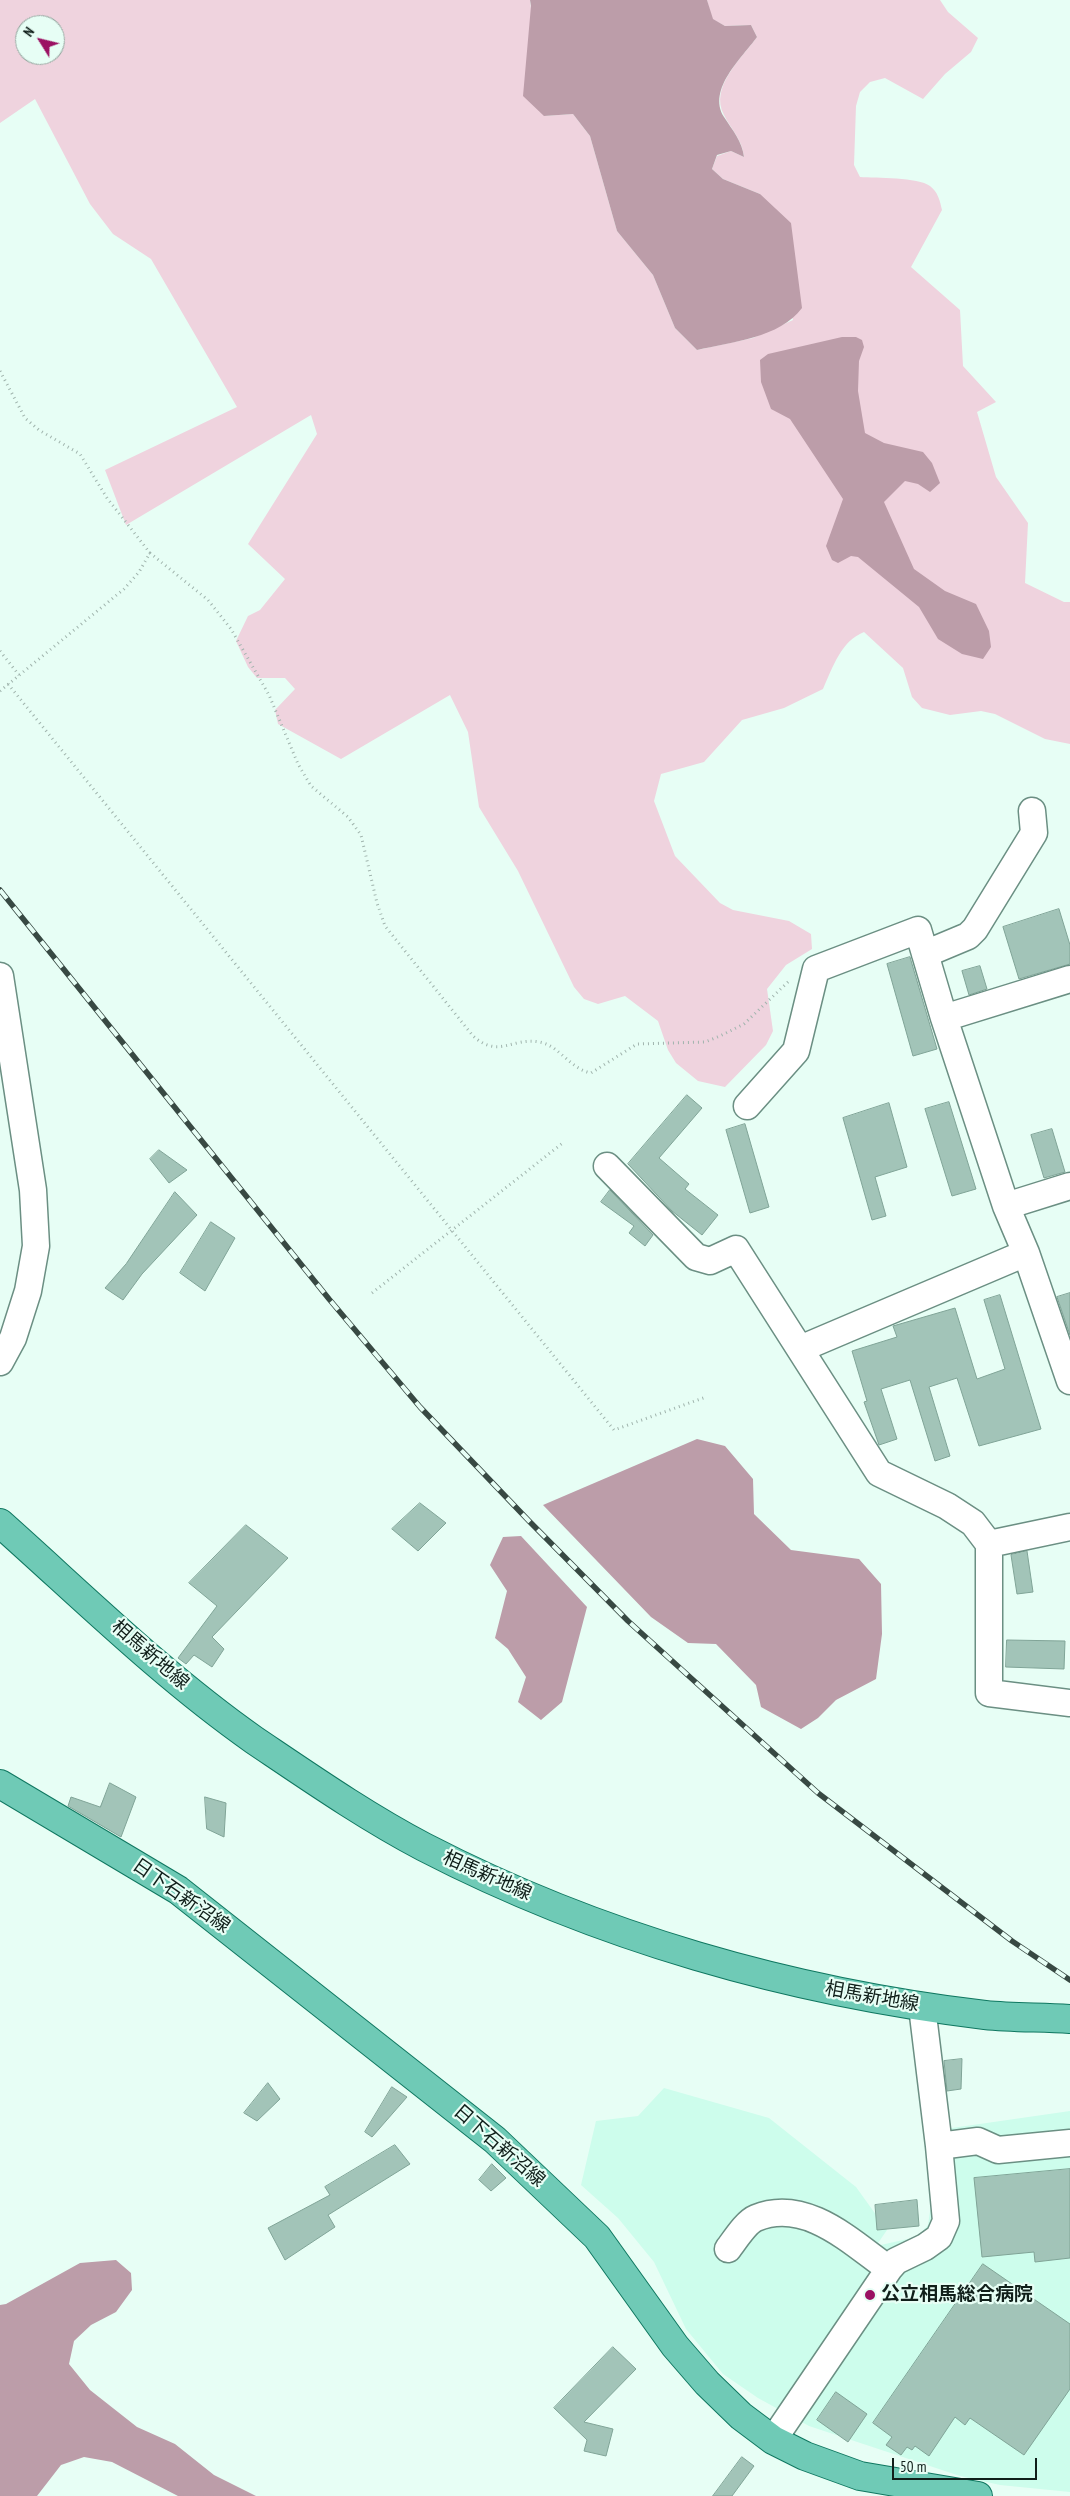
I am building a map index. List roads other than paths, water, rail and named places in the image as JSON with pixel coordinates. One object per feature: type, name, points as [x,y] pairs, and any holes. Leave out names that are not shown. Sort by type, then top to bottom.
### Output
[{"type":"main road","name":"相馬新地線","points":[[0,1523],[170,1674],[252,1738],[339,1796],[420,1845],[492,1881],[594,1921],[726,1966],[824,1988],[920,2006],[989,2015],[1070,2018]]},
{"type":"main road","name":"日下石新沼線","points":[[0,1784],[178,1890],[495,2140],[597,2236],[675,2346],[707,2383],[741,2416],[773,2440],[805,2456],[860,2476],[938,2493],[978,2496]]},
{"type":"street","points":[[925,954],[968,936],[975,929],[1034,833],[1032,811]]},
{"type":"street","points":[[747,1106],[796,1051],[816,969],[918,930],[944,1018],[1006,1206],[1026,1253],[1070,1380]]},
{"type":"street","points":[[0,976],[33,1190],[36,1246],[28,1291],[13,1338],[0,1362]]},
{"type":"street","points":[[944,1018],[1070,979]]},
{"type":"street","points":[[607,1166],[696,1257],[710,1262],[736,1249],[879,1473],[947,1506],[974,1523],[989,1544],[990,1693],[1070,1702]]},
{"type":"street","points":[[1006,1206],[1070,1186]]},
{"type":"street","points":[[800,1349],[1026,1253]]},
{"type":"street","points":[[989,1544],[1070,1527]]},
{"type":"street","points":[[773,2440],[889,2269],[896,2261],[925,2247],[939,2237],[946,2220],[939,2146],[923,2015],[920,2006]]},
{"type":"street","points":[[939,2146],[978,2141],[998,2150],[1070,2143]]},
{"type":"street","points":[[728,2249],[754,2218],[777,2212],[802,2214],[830,2227],[889,2269]]},
{"type":"railway","points":[[0,890],[329,1299],[420,1407],[529,1521],[628,1621],[818,1793],[1012,1941],[1070,1980]]},
{"type":"place","name":"公立相馬総合病院","points":[[870,2295]]}]
